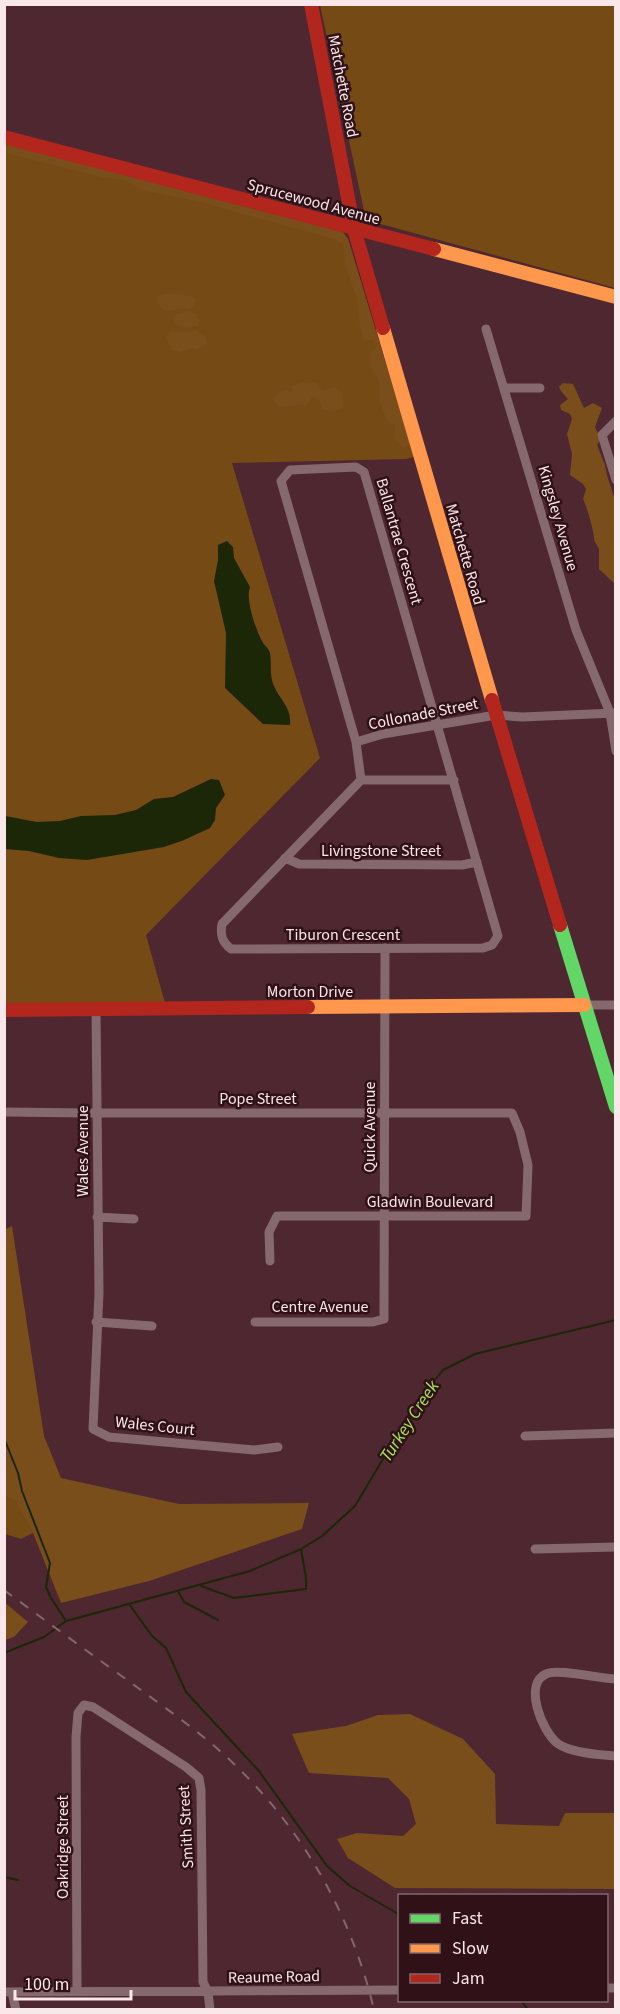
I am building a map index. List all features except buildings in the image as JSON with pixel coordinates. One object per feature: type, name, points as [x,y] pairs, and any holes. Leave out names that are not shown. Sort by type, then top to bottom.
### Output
[{"type":"street","name":"Matchette Road","points":[[311,4],[354,229],[496,715],[615,1107]]},
{"type":"street","name":"Sprucewood Avenue","points":[[4,137],[615,297]]},
{"type":"street","name":"Kingsley Avenue","points":[[486,329],[576,630],[613,713],[615,750]]},
{"type":"street","points":[[505,388],[540,388]]},
{"type":"street","points":[[615,422],[602,435],[615,480]]},
{"type":"street","name":"Ballantrae Crescent","points":[[356,742],[280,481],[290,470],[356,467],[364,472],[438,724]]},
{"type":"street","name":"Collonade Street","points":[[356,742],[382,734],[496,715],[522,717],[613,713]]},
{"type":"street","name":"Tiburon Crescent","points":[[361,780],[222,924],[221,934],[231,949],[483,948],[492,945],[498,936],[438,724]]},
{"type":"street","points":[[356,742],[361,780],[454,780]]},
{"type":"street","name":"Livingstone Street","points":[[285,858],[299,864],[462,865],[477,862]]},
{"type":"street","name":"Quick Avenue","points":[[384,1319],[383,1007],[385,948]]},
{"type":"street","name":"Morton Drive","points":[[4,1010],[615,1005]]},
{"type":"street","name":"Wales Avenue","points":[[96,1009],[99,1293]]},
{"type":"street","name":"Pope Street","points":[[4,1112],[512,1113]]},
{"type":"street","name":"Gladwin Boulevard","points":[[270,1261],[269,1232],[277,1216],[526,1216],[528,1165],[520,1132],[512,1113]]},
{"type":"street","points":[[97,1217],[134,1220]]},
{"type":"street","name":"Wales Court","points":[[99,1293],[93,1429],[109,1437],[254,1450],[278,1447]]},
{"type":"street","name":"Centre Avenue","points":[[255,1322],[373,1322],[384,1319]]},
{"type":"street","points":[[96,1322],[152,1326]]},
{"type":"street","points":[[525,1436],[615,1433]]},
{"type":"street","points":[[536,1549],[615,1548]]},
{"type":"street","points":[[615,1679],[547,1673],[537,1681],[534,1695],[547,1732],[557,1743],[593,1755],[615,1756]]},
{"type":"street","name":"Oakridge Street","points":[[77,1991],[76,1737],[78,1713],[84,1705]]},
{"type":"street","name":"Smith Street","points":[[84,1705],[93,1707],[186,1767],[199,1778],[203,1982],[208,1992],[210,2010]]},
{"type":"street","name":"Reaume Road","points":[[8,1992],[398,1990]]},
{"type":"street","points":[[8,1992],[16,2010]]},
{"type":"shaded area","points":[[320,5],[615,5],[615,288],[366,220]]},
{"type":"shaded area","points":[[5,140],[348,239],[414,457],[232,463],[320,758],[146,935],[165,1003],[5,1003]]},
{"type":"shaded area","points":[[4,143],[343,232],[348,239],[410,444],[404,448],[394,439],[395,424],[388,423],[380,403],[380,384],[370,365],[371,352],[376,347],[372,340],[364,341],[357,299],[345,265],[343,244],[334,239],[200,202],[146,191],[124,180],[100,177],[5,153]]},
{"type":"shaded area","points":[[167,293],[195,298],[195,304],[190,309],[165,311],[157,303],[157,297]]},
{"type":"shaded area","points":[[187,311],[196,314],[200,320],[198,326],[188,328],[176,325],[174,315]]},
{"type":"shaded area","points":[[196,330],[206,337],[208,344],[195,350],[194,348],[180,352],[172,350],[166,337],[170,332]]},
{"type":"shaded area","points":[[300,383],[316,383],[322,391],[335,387],[342,393],[344,408],[323,410],[320,401],[312,397],[307,405],[280,407],[273,401],[277,393],[286,390],[293,392],[291,387]]},
{"type":"shaded area","points":[[563,383],[573,384],[584,408],[593,403],[602,408],[595,427],[599,438],[597,445],[615,500],[615,584],[599,569],[599,549],[594,540],[583,499],[586,489],[570,475],[572,454],[567,434],[572,419],[570,414],[561,410],[560,405],[568,399],[559,387]]},
{"type":"shaded area","points":[[227,541],[233,547],[234,558],[250,587],[249,599],[252,614],[260,636],[269,650],[272,682],[287,709],[290,725],[263,724],[225,688],[226,633],[214,581],[218,545]]},
{"type":"shaded area","points":[[211,779],[219,780],[225,795],[216,808],[215,820],[210,828],[164,847],[87,860],[5,849],[5,816],[37,822],[60,821],[81,816],[115,815],[136,810],[154,799],[173,797]]},
{"type":"shaded area","points":[[12,1226],[44,1436],[61,1478],[179,1504],[309,1503],[302,1529],[149,1581],[61,1603],[33,1533],[14,1499],[5,1497],[4,1230]]},
{"type":"shaded area","points":[[5,1497],[14,1498],[33,1533],[21,1539],[5,1534]]},
{"type":"shaded area","points":[[4,1602],[28,1622],[14,1637],[5,1640]]},
{"type":"shaded area","points":[[410,1714],[463,1739],[495,1774],[496,1824],[559,1826],[565,1813],[615,1813],[615,1889],[395,1888],[348,1858],[337,1839],[357,1833],[403,1836],[416,1824],[409,1799],[388,1778],[309,1773],[292,1734],[346,1726],[378,1715]]},
{"type":"waterway","name":"Turkey Creek","points":[[4,1653],[44,1637],[66,1621],[250,1571],[301,1549],[322,1536],[355,1506],[415,1405],[443,1370],[475,1354],[616,1320]]},
{"type":"waterway","points":[[4,1438],[50,1563],[46,1587],[66,1621]]},
{"type":"waterway","name":"Turkey Creek","points":[[201,1586],[234,1598],[306,1589],[301,1549]]},
{"type":"waterway","points":[[178,1591],[184,1602],[218,1620]]},
{"type":"waterway","points":[[129,1604],[152,1636],[166,1648],[186,1692],[259,1771],[327,1866],[350,1886],[398,1914]]},
{"type":"waterway","points":[[4,1877],[18,1880]]},
{"type":"waterway","points":[[522,2002],[528,2010]]},
{"type":"railway","points":[[4,1590],[196,1731],[234,1764],[259,1790],[282,1817],[322,1876],[353,1941],[374,2010]]},
{"type":"traffic: fast","points":[[560,925],[616,1107]]},
{"type":"traffic: slow","points":[[434,249],[616,297]]},
{"type":"traffic: slow","points":[[383,328],[492,700]]},
{"type":"traffic: slow","points":[[308,1007],[584,1005]]},
{"type":"traffic: jam","points":[[311,4],[354,229],[383,328]]},
{"type":"traffic: jam","points":[[4,137],[434,249]]},
{"type":"traffic: jam","points":[[492,700],[560,925]]},
{"type":"traffic: jam","points":[[4,1010],[308,1007]]}]
